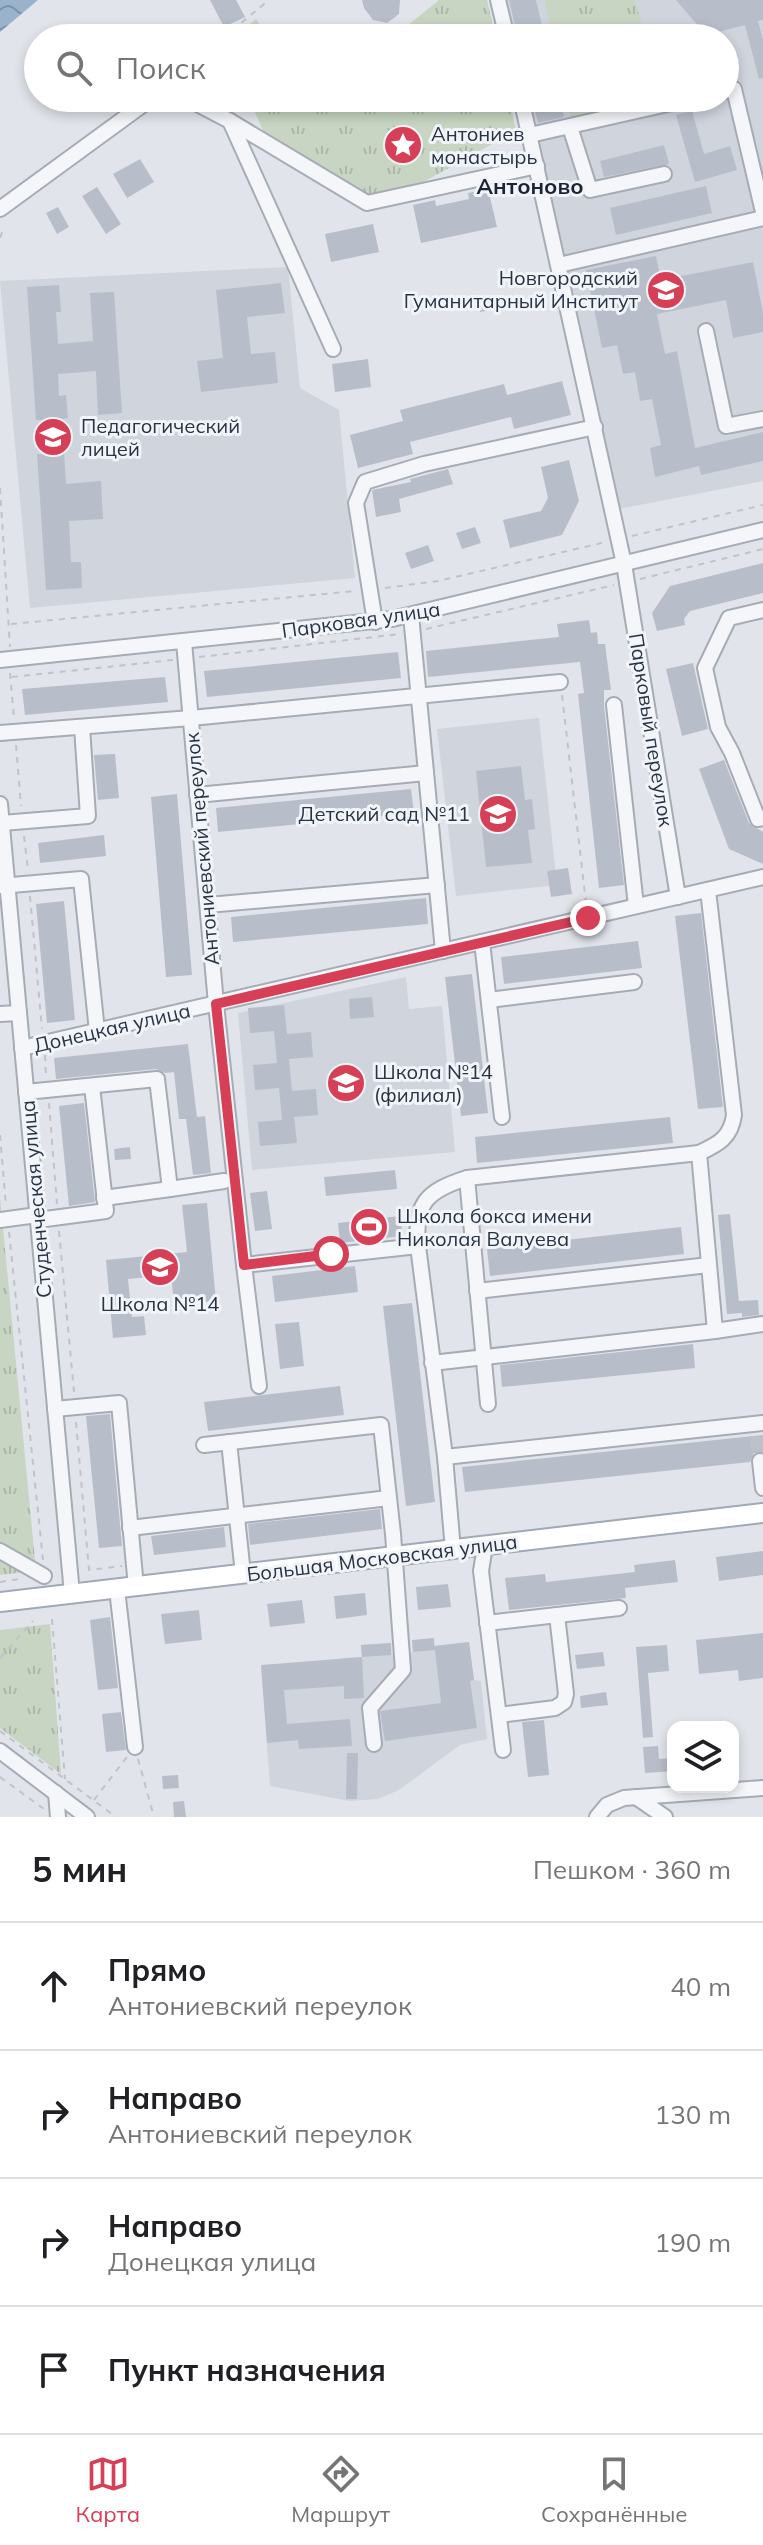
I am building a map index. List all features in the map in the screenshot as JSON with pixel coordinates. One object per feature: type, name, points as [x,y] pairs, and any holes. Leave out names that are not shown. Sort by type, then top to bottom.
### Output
[{"type":"main road","name":"Большая Московская улица","points":[[0,1602],[763,1513]]},
{"type":"street","points":[[498,0],[504,24]]},
{"type":"street","points":[[739,110],[763,212]]},
{"type":"street","points":[[0,209],[133,112]]},
{"type":"street","points":[[213,112],[367,203],[537,166]]},
{"type":"street","name":"Парковый переулок","points":[[524,112],[620,539],[678,897]]},
{"type":"street","points":[[530,135],[634,112]]},
{"type":"street","points":[[230,121],[333,349]]},
{"type":"street","points":[[570,127],[590,190],[664,174]]},
{"type":"street","points":[[559,265],[763,218]]},
{"type":"street","points":[[706,331],[726,426],[763,419]]},
{"type":"street","points":[[375,622],[356,503],[365,482],[424,464],[595,427]]},
{"type":"street","name":"Парковая улица","points":[[0,660],[375,622],[763,530]]},
{"type":"street","points":[[763,610],[729,618],[705,668],[718,727],[732,753],[758,819],[763,818]]},
{"type":"street","points":[[411,615],[443,951]]},
{"type":"street","name":"Антониевский переулок","points":[[184,642],[216,1004],[259,1386]]},
{"type":"street","points":[[0,733],[560,682]]},
{"type":"street","points":[[614,705],[636,906]]},
{"type":"street","points":[[2,823],[88,816],[82,727]]},
{"type":"street","points":[[197,795],[426,773]]},
{"type":"street","name":"Студенческая улица","points":[[0,804],[4,886],[19,1013],[72,1594]]},
{"type":"street","name":"Донецкая улица","points":[[22,1048],[763,877]]},
{"type":"street","points":[[4,886],[81,879],[97,1031]]},
{"type":"street","points":[[208,905],[437,885]]},
{"type":"street","points":[[453,1550],[445,1457],[418,1246],[416,1222],[421,1207],[439,1189],[467,1178],[699,1153],[727,1137],[734,1115],[708,890]]},
{"type":"street","points":[[482,942],[502,1117]]},
{"type":"street","points":[[489,1000],[634,982]]},
{"type":"street","points":[[0,1014],[19,1013]]},
{"type":"street","points":[[26,1092],[157,1079],[170,1189]]},
{"type":"street","points":[[4,1219],[106,1211],[92,1086]]},
{"type":"street","points":[[699,1153],[715,1331]]},
{"type":"street","points":[[467,1178],[488,1404]]},
{"type":"street","points":[[104,1198],[224,1181]]},
{"type":"street","points":[[244,1265],[418,1246]]},
{"type":"street","points":[[477,1291],[709,1265]]},
{"type":"street","points":[[432,1363],[763,1324]]},
{"type":"street","points":[[55,1409],[119,1403],[134,1564],[126,1588],[135,1747]]},
{"type":"street","points":[[204,1445],[381,1425],[403,1670],[370,1708],[374,1744]]},
{"type":"street","points":[[445,1457],[759,1428]]},
{"type":"street","points":[[229,1442],[243,1574]]},
{"type":"street","points":[[760,1461],[763,1488]]},
{"type":"street","points":[[130,1528],[389,1498]]},
{"type":"street","points":[[485,1546],[481,1571],[503,1750]]},
{"type":"street","points":[[0,1551],[44,1576]]},
{"type":"street","points":[[487,1623],[619,1608]]},
{"type":"street","points":[[499,1715],[555,1708],[564,1702],[566,1694],[557,1615]]},
{"type":"street","points":[[0,1751],[85,1816]]},
{"type":"street","points":[[597,1817],[614,1800],[763,1788]]},
{"type":"street","points":[[56,1793],[58,1817]]},
{"type":"street","points":[[636,1797],[665,1817]]},
{"type":"path","points":[[255,0],[258,7]]},
{"type":"path","points":[[239,24],[269,0]]},
{"type":"path","points":[[0,238],[3,230]]},
{"type":"path","points":[[10,624],[414,586],[763,505]]},
{"type":"path","points":[[560,682],[588,918]]},
{"type":"path","points":[[0,1135],[4,1219],[44,1576],[0,1582]]},
{"type":"path","points":[[89,1570],[134,1564]]},
{"type":"path","points":[[52,1619],[65,1779]]},
{"type":"path","points":[[0,1658],[33,1621]]},
{"type":"path","points":[[0,1731],[116,1817]]},
{"type":"path","points":[[85,1816],[135,1747]]},
{"type":"path","points":[[135,1747],[154,1817]]},
{"type":"path","points":[[0,1777],[43,1809]]},
{"type":"shaded area","name":"Новгородский Гуманитарный Институт","points":[[503,0],[763,0],[763,481],[619,509],[528,112],[739,112],[739,24],[508,24]]},
{"type":"shaded area","points":[[288,267],[300,388],[339,410],[355,578],[30,608],[0,281]]},
{"type":"shaded area","name":"Детский сад №11","points":[[539,718],[557,885],[456,896],[437,729]]},
{"type":"shaded area","name":"Школа №14 (филиал)","points":[[406,977],[409,1009],[442,1006],[455,1152],[252,1170],[238,1013]]},
{"type":"shaded area","points":[[434,1638],[435,1646],[469,1642],[474,1680],[481,1681],[487,1739],[460,1745],[399,1790],[378,1799],[349,1801],[270,1786],[261,1665],[343,1678],[342,1658],[362,1657],[361,1645],[391,1643],[392,1655],[413,1652]]},
{"type":"green space","points":[[439,0],[487,0],[493,24],[409,24]]},
{"type":"green space","points":[[545,0],[635,0],[641,24],[550,24]]},
{"type":"green space","name":"Антониев монастырь","points":[[255,112],[512,112],[516,131],[416,186],[369,197],[264,133]]},
{"type":"green space","points":[[570,112],[601,112],[571,118]]},
{"type":"green space","points":[[0,1197],[36,1571],[0,1575]]},
{"type":"green space","points":[[50,1624],[61,1774],[0,1728],[0,1630]]},
{"type":"water","points":[[0,0],[38,0],[0,32]]},
{"type":"building","points":[[210,0],[236,0],[245,17],[222,24]]},
{"type":"building","points":[[362,0],[400,0],[399,14],[387,23],[373,20]]},
{"type":"building","points":[[509,0],[536,0],[542,24],[515,24]]},
{"type":"building","points":[[676,0],[763,0],[763,20],[758,21],[763,40],[763,78],[759,79],[745,25],[697,24]]},
{"type":"building","points":[[535,112],[563,112],[564,117],[538,123]]},
{"type":"building","points":[[692,112],[704,154],[730,146],[737,170],[695,182],[676,115]]},
{"type":"building","points":[[664,145],[669,164],[604,177],[600,161]]},
{"type":"building","points":[[140,159],[154,182],[127,198],[113,174]]},
{"type":"building","points":[[706,186],[712,213],[616,235],[610,208]]},
{"type":"building","points":[[97,187],[121,224],[106,234],[82,196]]},
{"type":"building","points":[[488,189],[497,227],[421,243],[413,205],[435,200],[436,206],[469,199],[468,193]]},
{"type":"building","points":[[58,207],[69,227],[57,234],[46,213]]},
{"type":"building","points":[[373,224],[379,252],[331,262],[325,234]]},
{"type":"building","points":[[656,256],[661,280],[753,262],[763,313],[763,332],[733,338],[726,300],[657,314],[665,354],[677,351],[695,448],[763,432],[763,461],[701,475],[699,466],[655,477],[650,448],[661,445],[652,399],[640,401],[635,372],[623,374],[617,345],[602,348],[586,270]]},
{"type":"building","points":[[281,283],[285,313],[247,317],[251,354],[275,352],[278,383],[201,392],[197,361],[223,358],[216,290]]},
{"type":"building","name":"Педагогический лицей","points":[[59,285],[61,312],[56,312],[58,344],[93,341],[90,293],[114,292],[122,413],[98,415],[96,371],[58,374],[59,396],[66,395],[68,418],[62,419],[66,484],[101,481],[103,519],[69,521],[71,562],[81,562],[82,588],[46,590],[37,454],[45,454],[42,420],[36,420],[27,287]]},
{"type":"building","points":[[497,295],[500,308],[480,312],[477,299]]},
{"type":"building","points":[[368,359],[371,387],[335,392],[332,364]]},
{"type":"building","points":[[562,381],[571,415],[514,429],[511,417],[410,442],[413,454],[358,468],[350,435],[403,421],[400,410],[504,384],[507,395]]},
{"type":"building","points":[[569,460],[579,501],[562,535],[510,548],[503,520],[541,511],[548,498],[541,467]]},
{"type":"building","points":[[448,469],[453,484],[399,499],[401,512],[376,517],[372,490],[411,482],[410,479]]},
{"type":"building","points":[[475,527],[481,543],[462,549],[456,533]]},
{"type":"building","points":[[428,545],[434,561],[411,569],[405,553]]},
{"type":"building","points":[[763,563],[763,593],[690,611],[684,619],[685,625],[657,631],[652,613],[670,586]]},
{"type":"building","points":[[589,620],[591,633],[597,632],[598,644],[605,644],[611,690],[604,690],[604,706],[624,885],[599,888],[578,694],[584,693],[580,662],[428,677],[426,651],[559,637],[557,624]]},
{"type":"building","points":[[398,652],[401,678],[207,697],[204,671]]},
{"type":"building","points":[[693,663],[708,729],[682,736],[666,669]]},
{"type":"building","points":[[165,677],[168,702],[25,715],[22,689]]},
{"type":"building","points":[[115,754],[119,798],[98,800],[94,755]]},
{"type":"building","points":[[724,760],[749,823],[763,832],[763,864],[729,849],[699,769]]},
{"type":"building","points":[[521,766],[525,800],[532,799],[535,829],[528,830],[532,863],[486,867],[476,771]]},
{"type":"building","points":[[411,789],[414,813],[218,832],[216,808]]},
{"type":"building","points":[[177,794],[192,975],[166,977],[151,797]]},
{"type":"building","points":[[104,835],[106,856],[40,863],[38,843]]},
{"type":"building","points":[[568,868],[572,894],[551,897],[547,871]]},
{"type":"building","points":[[426,898],[428,924],[233,942],[231,917]]},
{"type":"building","points":[[64,901],[75,1020],[47,1023],[36,904]]},
{"type":"building","points":[[701,913],[723,1107],[698,1109],[675,916]]},
{"type":"building","points":[[638,941],[642,968],[504,984],[501,957]]},
{"type":"building","points":[[472,974],[488,1113],[461,1116],[445,977]]},
{"type":"building","points":[[372,997],[374,1017],[350,1019],[349,999]]},
{"type":"building","points":[[284,1005],[287,1034],[311,1032],[313,1057],[289,1059],[292,1091],[316,1089],[318,1115],[294,1117],[297,1143],[260,1146],[258,1122],[282,1120],[279,1088],[255,1090],[253,1065],[277,1063],[274,1031],[250,1033],[248,1008]]},
{"type":"building","points":[[188,1044],[197,1117],[205,1116],[211,1173],[193,1175],[186,1119],[179,1119],[174,1072],[165,1073],[156,1069],[56,1079],[54,1058]]},
{"type":"building","points":[[84,1103],[95,1202],[69,1206],[59,1106]]},
{"type":"building","points":[[670,1117],[673,1143],[477,1163],[475,1137]]},
{"type":"building","points":[[130,1147],[131,1159],[115,1160],[114,1149]]},
{"type":"building","points":[[395,1170],[397,1189],[326,1196],[324,1177]]},
{"type":"building","points":[[267,1191],[272,1229],[255,1231],[250,1193]]},
{"type":"building","name":"Школа №14","points":[[207,1203],[216,1301],[174,1305],[171,1275],[128,1279],[132,1317],[144,1316],[146,1335],[113,1338],[106,1260],[187,1252],[182,1205]]},
{"type":"building","points":[[730,1214],[739,1301],[758,1300],[759,1315],[742,1317],[742,1313],[727,1314],[718,1215]]},
{"type":"building","name":"Школа бокса имени Николая Валуева","points":[[400,1216],[403,1236],[340,1243],[338,1223]]},
{"type":"building","points":[[681,1227],[684,1254],[490,1276],[487,1249]]},
{"type":"building","points":[[355,1266],[358,1292],[275,1302],[272,1276]]},
{"type":"building","points":[[412,1303],[435,1502],[406,1506],[383,1306]]},
{"type":"building","points":[[299,1322],[304,1366],[280,1369],[275,1324]]},
{"type":"building","points":[[693,1344],[695,1368],[502,1387],[500,1365]]},
{"type":"building","points":[[340,1386],[344,1415],[208,1431],[204,1402]]},
{"type":"building","points":[[110,1414],[122,1546],[99,1548],[86,1416]]},
{"type":"building","points":[[763,1435],[763,1452],[754,1453],[750,1462],[465,1492],[462,1467]]},
{"type":"building","points":[[380,1509],[382,1529],[250,1545],[248,1524]]},
{"type":"building","points":[[224,1527],[226,1547],[154,1555],[151,1536]]},
{"type":"building","points":[[763,1551],[763,1575],[719,1581],[716,1557]]},
{"type":"building","points":[[675,1560],[678,1582],[625,1588],[626,1598],[509,1610],[505,1578],[545,1574],[546,1582],[635,1572],[634,1565]]},
{"type":"building","points":[[448,1584],[451,1607],[418,1610],[416,1587]]},
{"type":"building","points":[[365,1593],[367,1615],[336,1619],[334,1596]]},
{"type":"building","points":[[302,1600],[305,1623],[270,1627],[267,1604]]},
{"type":"building","points":[[199,1610],[202,1640],[165,1644],[161,1614]]},
{"type":"building","points":[[110,1617],[118,1688],[98,1690],[90,1620]]},
{"type":"building","points":[[763,1633],[763,1678],[739,1681],[738,1670],[699,1674],[696,1640]]},
{"type":"building","points":[[434,1638],[434,1646],[469,1642],[474,1680],[470,1681],[477,1728],[385,1741],[380,1711],[441,1703],[435,1650],[413,1652],[412,1640]]},
{"type":"building","points":[[391,1643],[391,1655],[362,1657],[361,1645]]},
{"type":"building","points":[[667,1645],[669,1671],[648,1673],[653,1737],[643,1738],[636,1647]]},
{"type":"building","points":[[603,1652],[605,1666],[577,1669],[575,1655]]},
{"type":"building","points":[[362,1657],[364,1698],[344,1699],[344,1686],[284,1690],[287,1724],[350,1719],[352,1746],[299,1749],[298,1740],[267,1743],[261,1665]]},
{"type":"building","points":[[606,1692],[608,1705],[581,1708],[580,1696]]},
{"type":"building","points":[[121,1712],[126,1750],[106,1752],[102,1714]]},
{"type":"building","points":[[544,1720],[549,1775],[528,1777],[522,1722]]},
{"type":"building","points":[[658,1746],[659,1759],[667,1758],[667,1771],[645,1773],[643,1747]]},
{"type":"building","points":[[347,1753],[358,1753],[357,1799],[346,1799]]},
{"type":"building","points":[[178,1775],[179,1788],[163,1789],[162,1776]]},
{"type":"building","points":[[184,1801],[186,1817],[174,1817],[173,1802]]},
{"type":"tunnel","points":[[757,1436],[760,1461]]},
{"type":"place","name":"Антониев монастырь","points":[[403,145]]},
{"type":"place","name":"Новгородский Гуманитарный Институт","points":[[666,290]]},
{"type":"place","name":"Педагогический лицей","points":[[53,437]]},
{"type":"place","name":"Детский сад №11","points":[[498,814]]},
{"type":"place","name":"Школа №14 (филиал)","points":[[346,1083]]},
{"type":"place","name":"Школа бокса имени Николая Валуева","points":[[369,1227]]},
{"type":"place","name":"Школа №14","points":[[160,1267]]},
{"type":"district","name":"Антоново","points":[[530,186]]},
{"type":"route","points":[[331,1254],[244,1265],[216,1004],[588,918]]}]
